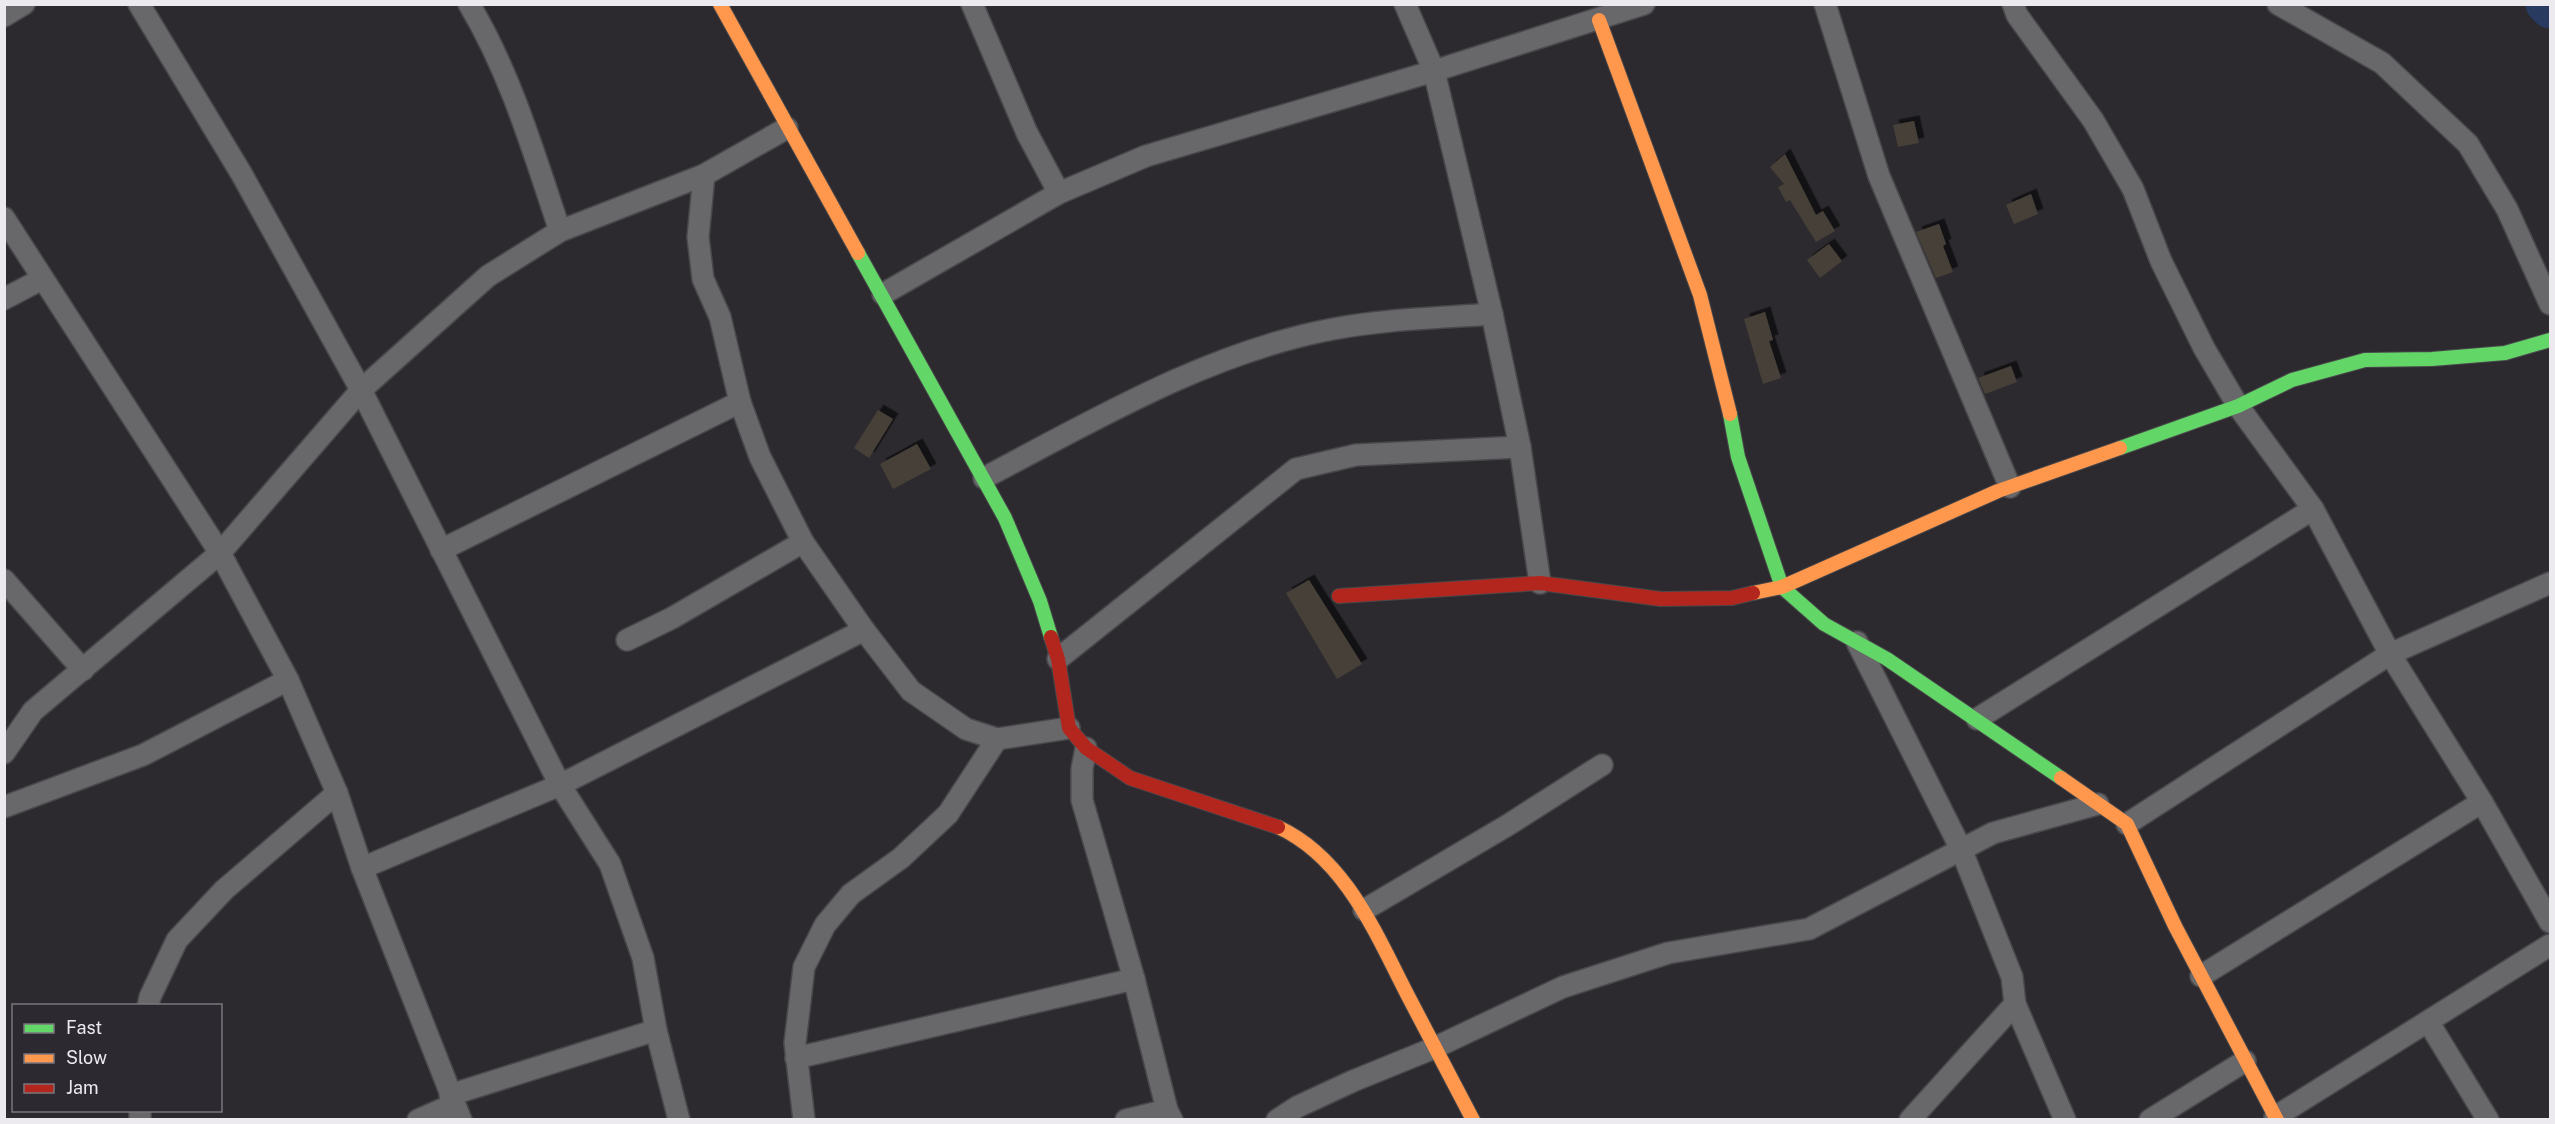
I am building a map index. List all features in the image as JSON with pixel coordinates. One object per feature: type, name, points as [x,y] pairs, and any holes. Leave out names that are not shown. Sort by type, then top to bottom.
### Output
[{"type":"street","points":[[4,16],[24,4]]},
{"type":"street","points":[[139,4],[241,173],[361,390],[560,785],[610,864],[643,958],[656,1030],[679,1119]]},
{"type":"street","points":[[469,4],[484,29],[515,100],[560,231]]},
{"type":"street","points":[[720,4],[787,128],[883,294],[1005,518],[1040,601],[1058,659],[1070,728],[1086,748],[1130,778],[1264,822],[1301,838],[1328,863],[1364,910],[1406,986],[1434,1048],[1473,1119]]},
{"type":"street","points":[[1405,4],[1434,71],[1492,314],[1520,447],[1540,583]]},
{"type":"street","points":[[883,294],[1059,193],[1146,156],[1434,71],[1644,4]]},
{"type":"street","points":[[1825,4],[1879,176],[2010,487]]},
{"type":"street","points":[[2013,4],[2017,15],[2093,120],[2133,189],[2166,270],[2204,348],[2238,406],[2313,509],[2390,654],[2482,802],[2550,922]]},
{"type":"street","points":[[2278,4],[2382,63],[2468,144],[2507,209],[2550,304]]},
{"type":"street","points":[[977,6],[1027,134],[1059,193]]},
{"type":"street","points":[[1599,20],[1700,295],[1722,375],[1738,457],[1782,587],[1824,624],[1857,642],[1977,718],[2127,824],[2201,976],[2276,1118],[2550,945]]},
{"type":"street","points":[[4,753],[33,711],[220,553],[361,390],[488,276],[560,231],[704,175],[787,128]]},
{"type":"street","points":[[704,175],[698,237],[703,279],[720,317],[740,402],[760,457],[803,542],[864,630],[911,691],[966,729],[997,738],[1070,728]]},
{"type":"street","points":[[4,218],[220,553],[288,680],[337,793],[362,868],[455,1106]]},
{"type":"street","points":[[4,298],[42,279]]},
{"type":"street","points":[[984,478],[1147,392],[1269,345],[1333,328],[1492,314]]},
{"type":"street","points":[[1340,596],[1540,583],[1661,599],[1732,598],[1782,587],[2010,487],[2238,406],[2292,380],[2365,360],[2432,359],[2505,352],[2550,340]]},
{"type":"street","points":[[441,550],[740,402]]},
{"type":"street","points":[[1058,659],[1296,469],[1356,454],[1520,447]]},
{"type":"street","points":[[1977,718],[2313,509]]},
{"type":"street","points":[[627,640],[672,618],[803,542]]},
{"type":"street","points":[[4,580],[83,670]]},
{"type":"street","points":[[2127,824],[2390,654],[2550,583]]},
{"type":"street","points":[[362,868],[560,785],[864,630]]},
{"type":"street","points":[[1857,642],[1960,849],[2012,976],[2015,1004],[2065,1119]]},
{"type":"street","points":[[4,807],[143,755],[288,680]]},
{"type":"street","points":[[804,1119],[795,1043],[804,968],[825,925],[851,894],[901,858],[948,814],[997,738]]},
{"type":"street","points":[[1086,748],[1082,769],[1082,801],[1134,979],[1169,1115],[1126,1119]]},
{"type":"street","points":[[1364,910],[1508,825],[1602,765]]},
{"type":"street","points":[[148,1004],[177,940],[224,890],[337,793]]},
{"type":"street","points":[[2201,976],[2482,802]]},
{"type":"street","points":[[1277,1119],[1343,1085],[1434,1048],[1563,987],[1668,953],[1809,929],[1994,833],[2098,804]]},
{"type":"street","points":[[796,1058],[1134,979]]},
{"type":"street","points":[[1910,1119],[2015,1004]]},
{"type":"street","points":[[2429,1023],[2488,1119]]},
{"type":"street","points":[[418,1119],[656,1030]]},
{"type":"street","points":[[2150,1119],[2245,1061]]},
{"type":"building","points":[[1914,121],[1919,143],[1898,147],[1893,125]]},
{"type":"building","points":[[1785,154],[1816,215],[1823,211],[1835,231],[1816,242],[1790,200],[1786,202],[1778,187],[1784,184],[1770,167]]},
{"type":"building","points":[[2031,194],[2038,214],[2014,224],[2006,205]]},
{"type":"building","points":[[1939,224],[1946,244],[1943,246],[1953,272],[1936,278],[1916,232]]},
{"type":"building","points":[[1829,244],[1842,261],[1820,278],[1807,260]]},
{"type":"building","points":[[1765,312],[1773,340],[1769,341],[1781,378],[1763,384],[1744,319]]},
{"type":"building","points":[[2011,366],[2017,382],[1985,394],[1978,378]]},
{"type":"building","points":[[878,410],[893,419],[869,458],[854,448]]},
{"type":"building","points":[[917,444],[931,469],[893,489],[880,464]]},
{"type":"building","points":[[1309,580],[1362,664],[1337,679],[1286,593]]},
{"type":"waterway","points":[[2545,4],[2550,9]]},
{"type":"traffic: fast","points":[[858,253],[1005,518],[1040,601],[1051,637]]},
{"type":"traffic: fast","points":[[2120,448],[2238,406],[2292,380],[2365,360],[2432,359],[2505,353],[2550,340]]},
{"type":"traffic: fast","points":[[1730,414],[1738,457],[1782,587],[1824,624],[1887,659],[2061,778]]},
{"type":"traffic: slow","points":[[720,4],[858,253]]},
{"type":"traffic: slow","points":[[1599,20],[1700,295],[1730,414]]},
{"type":"traffic: slow","points":[[1753,593],[1782,587],[1998,491],[2120,448]]},
{"type":"traffic: slow","points":[[2061,778],[2127,824],[2175,926],[2277,1120]]},
{"type":"traffic: slow","points":[[1278,827],[1322,857],[1356,899],[1383,946],[1473,1120]]},
{"type":"traffic: jam","points":[[1339,596],[1540,583],[1661,599],[1732,598],[1753,593]]},
{"type":"traffic: jam","points":[[1051,637],[1058,659],[1069,728],[1086,748],[1130,778],[1278,827]]}]
